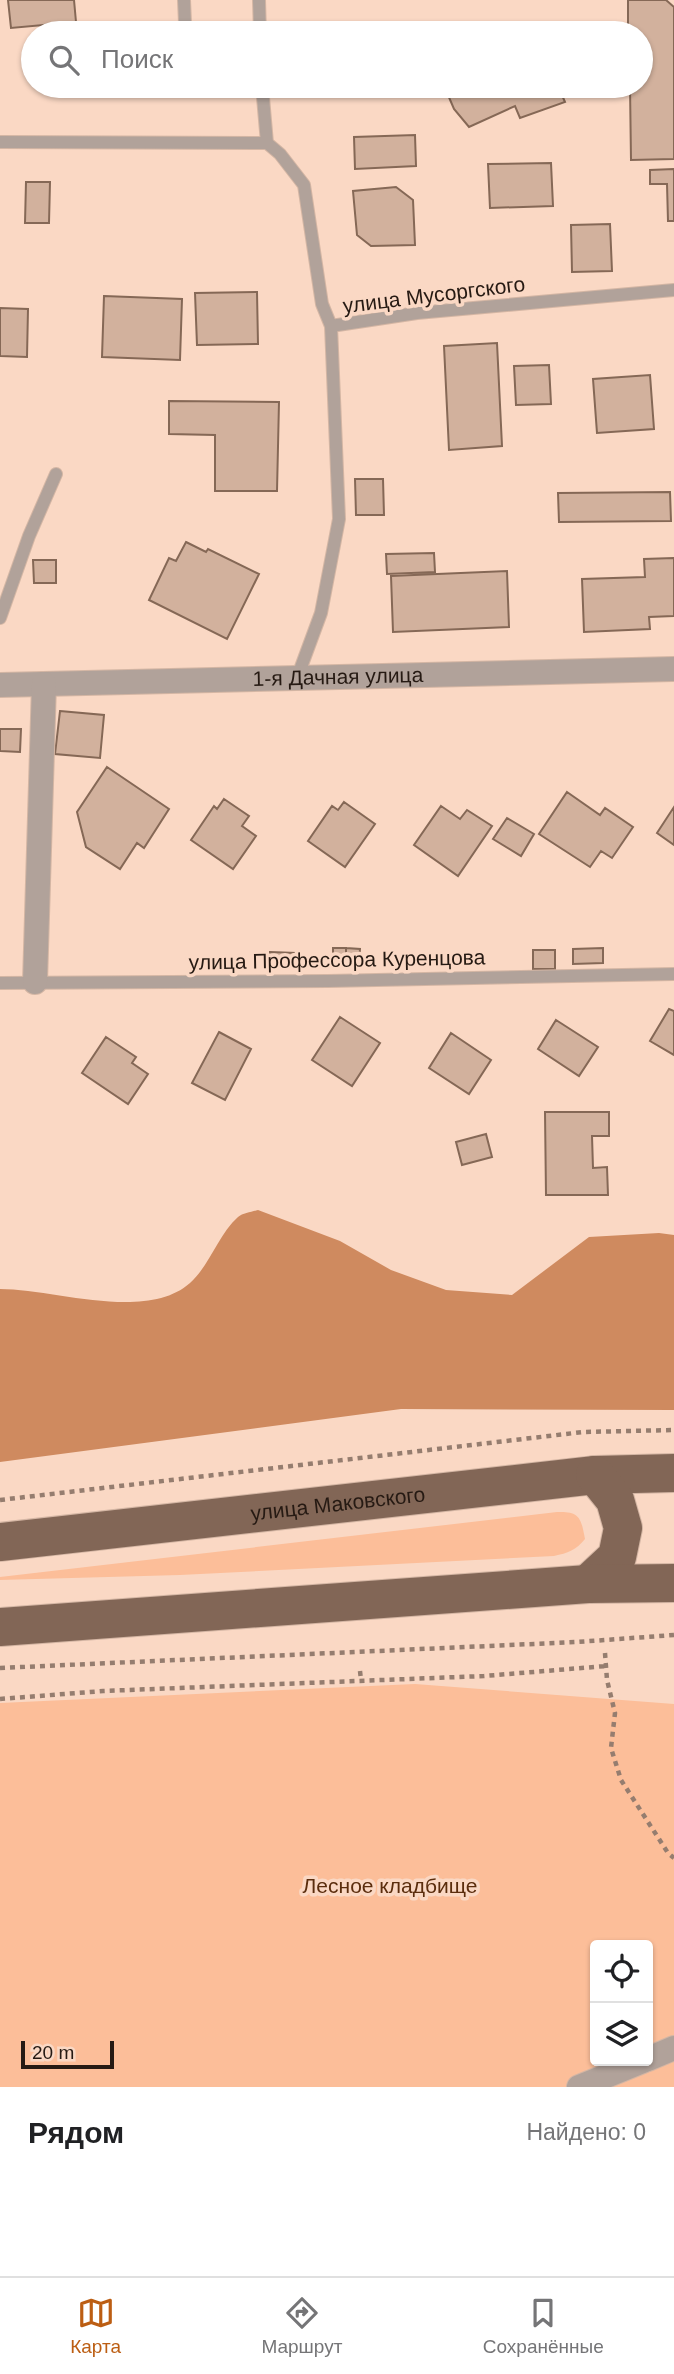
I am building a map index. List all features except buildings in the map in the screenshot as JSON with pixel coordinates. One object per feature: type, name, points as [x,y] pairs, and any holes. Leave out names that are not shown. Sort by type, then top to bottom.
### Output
[{"type":"highway","name":"улица Маковского","points":[[0,1542],[595,1475],[674,1473]]},
{"type":"highway","points":[[588,1584],[617,1557],[624,1528],[615,1500],[595,1475]]},
{"type":"highway","points":[[0,1627],[588,1584],[674,1583]]},
{"type":"street","name":"1-я Дачная улица","points":[[0,685],[674,669]]},
{"type":"street","points":[[35,982],[44,684]]},
{"type":"street","points":[[653,2057],[674,2048]]},
{"type":"street","points":[[579,2087],[631,2066]]},
{"type":"lane","points":[[184,0],[185,21]]},
{"type":"lane","points":[[259,0],[260,21]]},
{"type":"lane","points":[[0,142],[267,143],[263,98]]},
{"type":"lane","name":"улица Мусоргского","points":[[267,143],[280,154],[304,185],[322,304],[331,327],[417,313],[674,290]]},
{"type":"lane","points":[[297,678],[321,613],[339,519],[331,327]]},
{"type":"lane","points":[[0,618],[29,536],[56,474]]},
{"type":"lane","name":"улица Профессора Куренцова","points":[[0,983],[342,981],[674,974]]},
{"type":"path","points":[[0,1500],[583,1432],[674,1430]]},
{"type":"path","points":[[0,1668],[564,1643],[674,1635]]},
{"type":"path","points":[[605,1653],[607,1681],[615,1713],[611,1748],[621,1780],[668,1853],[674,1858]]},
{"type":"path","points":[[0,1699],[103,1691],[484,1676],[606,1666]]},
{"type":"path","points":[[360,1671],[361,1680]]},
{"type":"green space","points":[[557,1512],[571,1513],[578,1517],[585,1539],[571,1550],[554,1556],[180,1575],[0,1580],[0,1577]]},
{"type":"green space","name":"Лесное кладбище","points":[[415,1684],[674,1704],[674,2087],[0,2087],[0,1703]]},
{"type":"shaded area","points":[[258,1210],[340,1241],[391,1270],[446,1290],[512,1295],[589,1237],[659,1233],[674,1235],[674,1410],[401,1409],[0,1462],[0,1289],[125,1302],[149,1300],[171,1294],[197,1276],[225,1232],[238,1217]]}]
